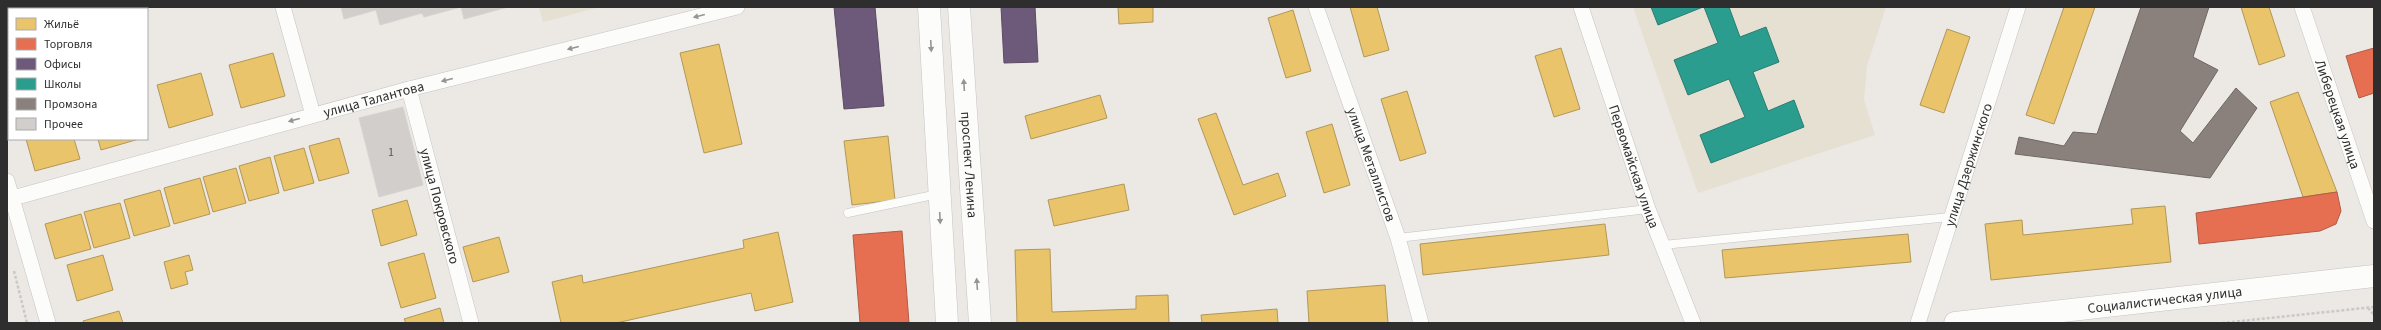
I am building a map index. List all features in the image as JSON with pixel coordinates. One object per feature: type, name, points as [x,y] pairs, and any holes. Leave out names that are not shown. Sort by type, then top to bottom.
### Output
[{"type":"main road","points":[[929,7],[947,323]]},
{"type":"main road","name":"проспект Ленина","points":[[959,7],[980,323]]},
{"type":"main road","name":"Социалистическая улица","points":[[1955,323],[2374,276]]},
{"type":"street","points":[[282,7],[313,115]]},
{"type":"street","name":"улица Талантова","points":[[13,198],[409,89],[737,7]]},
{"type":"street","name":"улица Металлистов","points":[[1316,7],[1398,238],[1421,323]]},
{"type":"street","name":"Первомайская улица","points":[[1581,7],[1648,209],[1693,323]]},
{"type":"street","name":"улица Дзержинского","points":[[1918,323],[1950,217],[2018,7]]},
{"type":"street","name":"Либерецкая улица","points":[[2302,7],[2374,221]]},
{"type":"street","name":"улица Покровского","points":[[409,89],[471,323]]},
{"type":"street","points":[[7,180],[48,323]]},
{"type":"lane","points":[[848,213],[939,194]]},
{"type":"lane","points":[[1398,238],[1648,209]]},
{"type":"lane","points":[[1663,245],[1950,217]]},
{"type":"path","points":[[12,263],[27,323]]},
{"type":"path","points":[[2222,323],[2374,307]]},
{"type":"path","points":[[2367,308],[2374,315]]},
{"type":"shaded area","points":[[539,7],[600,7],[543,22]]},
{"type":"shaded area","points":[[1633,7],[1886,7],[1867,66],[1864,100],[1875,135],[1698,193]]},
{"type":"building: Жильё","points":[[7,7],[35,7],[8,8],[7,45]]},
{"type":"building: Жильё","points":[[66,7],[114,7],[114,8]]},
{"type":"building: Жильё","points":[[1118,7],[1153,7],[1153,22],[1119,24]]},
{"type":"building: Жильё","points":[[1350,7],[1377,7],[1389,50],[1364,57]]},
{"type":"building: Жильё","points":[[2064,7],[2095,7],[2054,124],[2026,115]]},
{"type":"building: Жильё","points":[[2241,7],[2269,7],[2285,56],[2259,65]]},
{"type":"building: Жильё","points":[[1293,10],[1311,71],[1286,78],[1268,18]]},
{"type":"building: Жильё","points":[[1947,29],[1970,37],[1944,113],[1920,105]]},
{"type":"building: Жильё","points":[[719,44],[742,144],[704,153],[680,53]]},
{"type":"building: Жильё","points":[[1561,48],[1580,109],[1554,117],[1535,56]]},
{"type":"building: Жильё","points":[[273,53],[285,96],[241,108],[229,65]]},
{"type":"building: Жильё","points":[[201,73],[213,115],[169,128],[157,85]]},
{"type":"building: Жильё","points":[[1407,91],[1426,153],[1400,161],[1381,99]]},
{"type":"building: Жильё","points":[[2298,92],[2337,192],[2303,197],[2270,102]]},
{"type":"building: Жильё","points":[[1100,95],[1107,118],[1031,139],[1025,116]]},
{"type":"building: Жильё","points":[[1216,113],[1243,185],[1278,173],[1286,196],[1234,215],[1198,119]]},
{"type":"building: Жильё","points":[[1332,124],[1350,185],[1324,193],[1306,132]]},
{"type":"building: Жильё","points":[[888,136],[895,200],[852,205],[844,141]]},
{"type":"building: Жильё","points":[[339,138],[349,173],[319,181],[309,146]]},
{"type":"building: Жильё","points":[[26,140],[74,140],[80,159],[35,171]]},
{"type":"building: Жильё","points":[[98,140],[136,140],[101,150]]},
{"type":"building: Жильё","points":[[304,148],[314,183],[284,191],[274,156]]},
{"type":"building: Жильё","points":[[270,157],[279,193],[249,201],[239,166]]},
{"type":"building: Жильё","points":[[236,168],[246,203],[213,212],[203,177]]},
{"type":"building: Жильё","points":[[200,178],[210,214],[174,224],[164,188]]},
{"type":"building: Жильё","points":[[1124,184],[1129,210],[1054,226],[1048,200]]},
{"type":"building: Жильё","points":[[160,190],[170,226],[134,236],[124,200]]},
{"type":"building: Жильё","points":[[407,200],[417,235],[381,246],[372,210]]},
{"type":"building: Жильё","points":[[120,203],[130,238],[94,248],[84,212]]},
{"type":"building: Жильё","points":[[2165,206],[2171,262],[1991,280],[1985,224],[2022,220],[2023,235],[2133,224],[2131,209]]},
{"type":"building: Жильё","points":[[81,214],[91,249],[55,259],[45,224]]},
{"type":"building: Жильё","points":[[1605,224],[1609,255],[1423,275],[1420,244]]},
{"type":"building: Жильё","points":[[778,232],[793,302],[755,311],[751,293],[616,323],[561,323],[552,282],[582,275],[583,283],[744,248],[743,240]]},
{"type":"building: Жильё","points":[[1908,234],[1911,262],[1725,278],[1722,250]]},
{"type":"building: Жильё","points":[[499,237],[509,272],[473,282],[463,247]]},
{"type":"building: Жильё","points":[[1050,249],[1052,312],[1136,309],[1136,296],[1168,295],[1169,323],[1017,323],[1015,250]]},
{"type":"building: Жильё","points":[[424,253],[436,298],[401,308],[388,263]]},
{"type":"building: Жильё","points":[[103,255],[113,290],[77,301],[67,265]]},
{"type":"building: Жильё","points":[[189,255],[193,270],[185,272],[188,284],[171,289],[164,262]]},
{"type":"building: Жильё","points":[[1385,285],[1388,323],[1309,323],[1307,291]]},
{"type":"building: Жильё","points":[[440,308],[444,323],[406,323],[404,319]]},
{"type":"building: Жильё","points":[[1277,309],[1278,323],[1202,323],[1201,315]]},
{"type":"building: Жильё","points":[[119,311],[123,323],[84,323],[83,321]]},
{"type":"building: Торговля","points":[[2374,48],[2374,93],[2359,98],[2346,56]]},
{"type":"building: Торговля","points":[[2337,192],[2341,211],[2336,224],[2320,231],[2199,244],[2196,213]]},
{"type":"building: Торговля","points":[[902,231],[909,323],[860,323],[853,235]]},
{"type":"building: Офисы","points":[[834,7],[875,7],[884,106],[844,109]]},
{"type":"building: Офисы","points":[[1001,7],[1035,7],[1038,62],[1004,63]]},
{"type":"building: Школы","points":[[1651,7],[1703,7],[1658,25]]},
{"type":"building: Школы","points":[[1704,7],[1729,7],[1740,37],[1766,27],[1779,62],[1753,72],[1768,111],[1794,100],[1804,127],[1711,163],[1700,135],[1745,117],[1729,79],[1688,95],[1674,60],[1718,43]]},
{"type":"building: Промзона","points":[[2141,7],[2209,7],[2193,57],[2218,70],[2180,131],[2193,143],[2236,88],[2257,108],[2210,178],[2015,154],[2019,137],[2064,146],[2073,132],[2097,134]]},
{"type":"building: Прочее","points":[[341,7],[461,7],[424,17],[422,13],[380,25],[376,10],[344,19]]},
{"type":"building: Прочее","points":[[461,7],[508,7],[464,19]]},
{"type":"building: Прочее","points":[[403,107],[423,185],[379,197],[359,118]]}]
